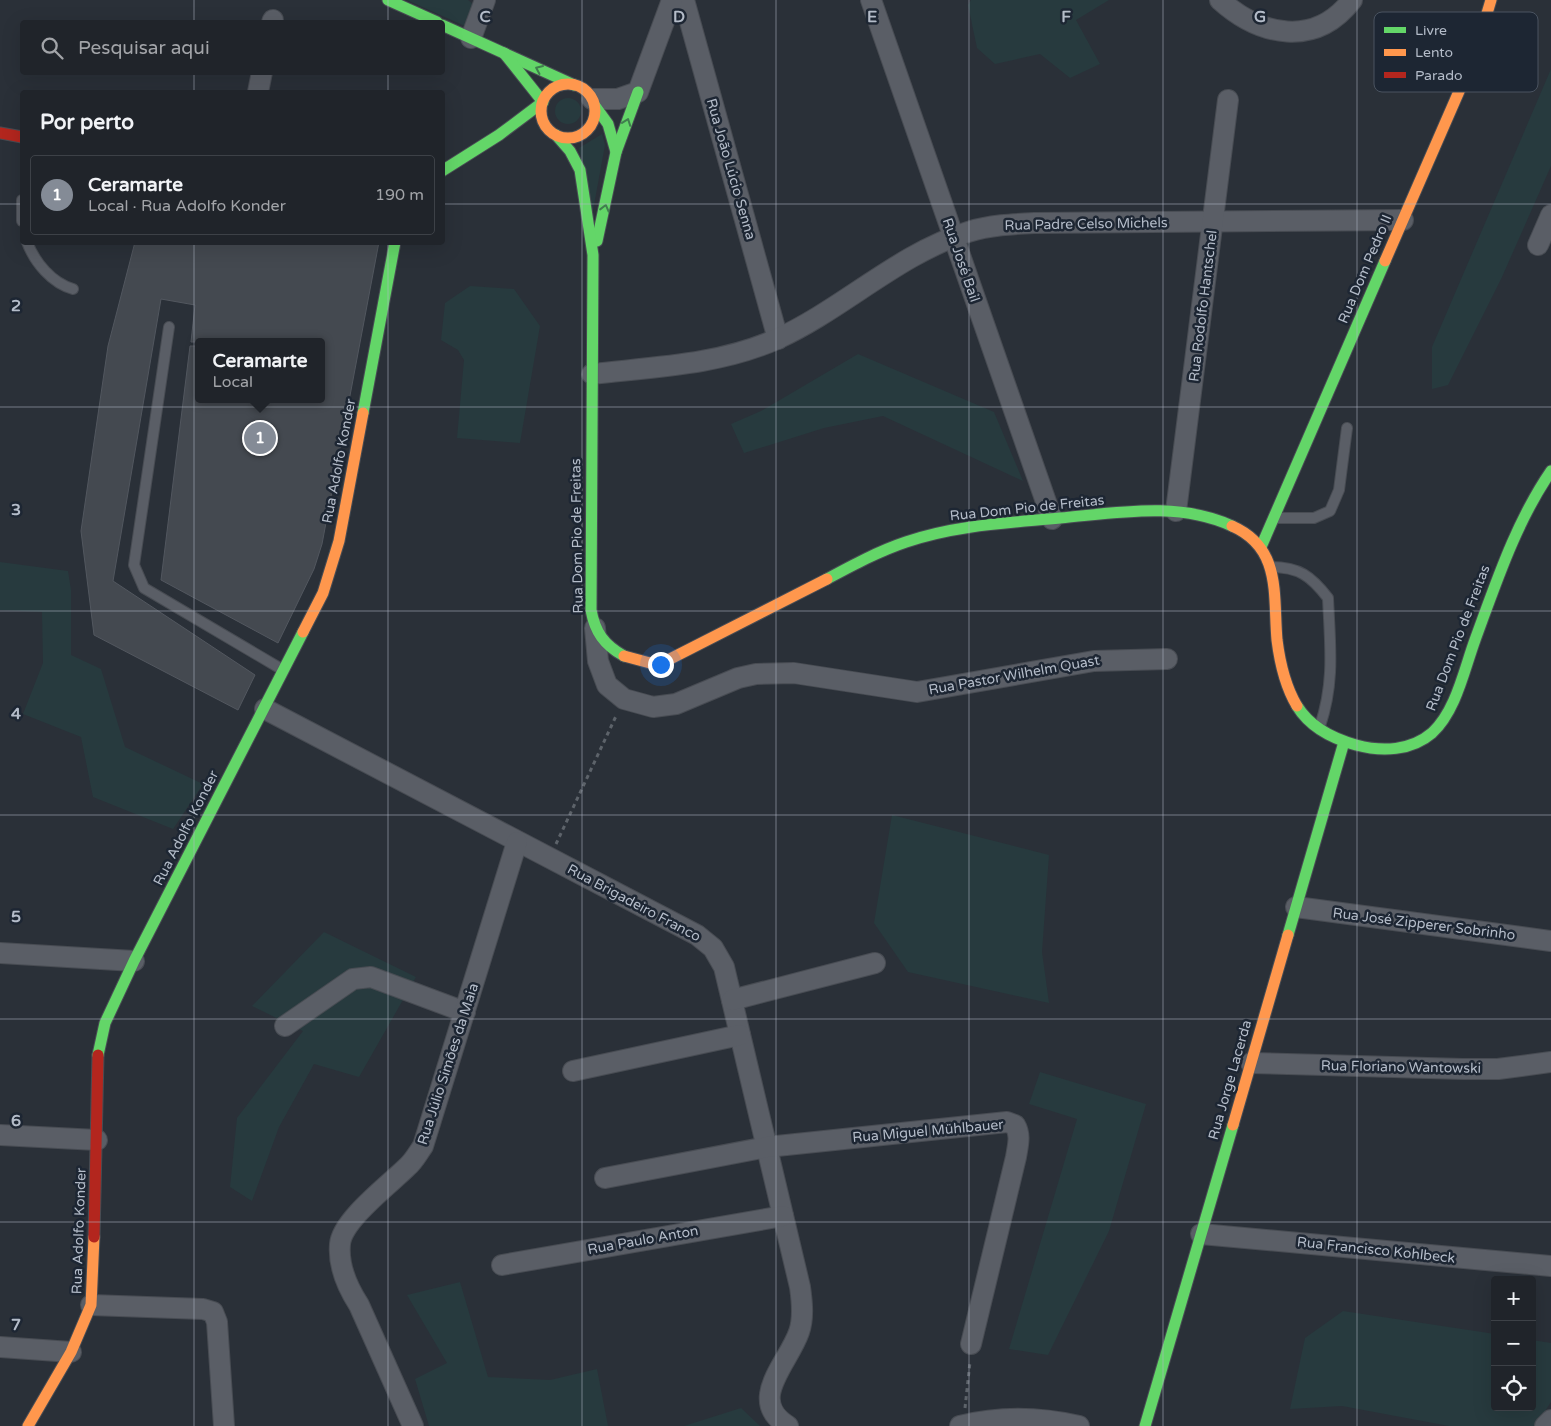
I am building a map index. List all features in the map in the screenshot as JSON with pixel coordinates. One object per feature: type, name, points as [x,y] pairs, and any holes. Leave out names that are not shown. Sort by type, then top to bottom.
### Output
[{"type":"main road","points":[[388,0],[433,20]]},
{"type":"main road","name":"Rua Dom Pedro II","points":[[1487,12],[1491,0]]},
{"type":"main road","points":[[445,26],[472,38],[581,88],[593,102],[593,123],[581,135],[564,138],[547,131],[541,112],[543,102],[504,53]]},
{"type":"main road","points":[[445,169],[499,136],[543,102],[552,90],[558,86],[574,85]]},
{"type":"main road","points":[[616,152],[638,92]]},
{"type":"main road","name":"Rua Dom Pedro II","points":[[1261,547],[1459,92]]},
{"type":"main road","name":"Rua Dom Pio de Freitas","points":[[593,102],[608,124],[616,152],[594,255]]},
{"type":"main road","name":"Rua Dom Pio de Freitas","points":[[547,131],[570,151],[580,170],[594,255],[591,587],[594,626],[603,640],[630,660],[649,664],[662,662],[795,598],[830,576],[888,548],[949,530],[1052,519],[1176,511],[1195,513],[1234,527],[1261,547],[1270,567],[1280,666],[1287,690],[1301,713],[1319,730],[1344,742],[1387,749],[1407,747],[1425,739],[1439,727],[1457,691],[1491,596],[1516,536],[1534,496],[1551,470]]},
{"type":"main road","points":[[0,133],[20,137]]},
{"type":"main road","points":[[499,136],[518,133]]},
{"type":"main road","name":"Rua Adolfo Konder","points":[[28,1426],[70,1352],[92,1305],[98,1054],[101,1038],[111,1008],[265,709],[322,593],[336,556],[394,245]]},
{"type":"main road","name":"Rua Jorge Lacerda","points":[[1145,1426],[1344,742]]},
{"type":"street","points":[[472,38],[485,0]]},
{"type":"street","points":[[593,102],[618,99],[638,92],[672,0]]},
{"type":"street","name":"Rua João Lúcio Senna","points":[[684,0],[778,338]]},
{"type":"street","name":"Rua José Bail","points":[[871,0],[1052,519]]},
{"type":"street","points":[[1220,0],[1245,20],[1281,32],[1312,29],[1332,19],[1352,0]]},
{"type":"street","points":[[661,33],[685,39],[696,46]]},
{"type":"street","points":[[258,90],[261,75]]},
{"type":"street","name":"Rua Rodolfo Hantschel","points":[[1176,511],[1228,100]]},
{"type":"street","points":[[1538,245],[1551,215]]},
{"type":"street","name":"Rua Padre Celso Michels","points":[[592,374],[705,361],[741,352],[778,338],[927,250],[953,238],[980,229],[1012,224],[1403,220]]},
{"type":"street","name":"Rua Pastor Wilhelm Quast","points":[[594,626],[602,675],[607,685],[624,699],[645,706],[665,707],[738,678],[775,673],[815,676],[917,692],[1094,661],[1167,659]]},
{"type":"street","name":"Rua Brigadeiro Franco","points":[[265,709],[706,941],[722,962],[800,1286],[802,1318],[797,1338],[777,1373],[769,1393],[772,1411],[778,1419],[788,1426]]},
{"type":"street","name":"Rua Júlio Simões da Maia","points":[[413,1426],[359,1305],[349,1290],[341,1261],[340,1243],[350,1225],[363,1208],[409,1166],[423,1146],[517,842]]},
{"type":"street","name":"Rua José Zipperer Sobrinho","points":[[1296,908],[1551,941]]},
{"type":"street","points":[[0,953],[134,961]]},
{"type":"street","points":[[732,1000],[875,962]]},
{"type":"street","points":[[285,1026],[353,979],[371,977],[465,1012]]},
{"type":"street","points":[[573,1071],[740,1035]]},
{"type":"street","name":"Rua Floriano Wantowski","points":[[1251,1063],[1498,1069],[1551,1062]]},
{"type":"street","name":"Rua Miguel Mühlbauer","points":[[767,1147],[1007,1122],[1015,1125],[1018,1131],[1019,1142],[1016,1157],[971,1344]]},
{"type":"street","points":[[0,1134],[97,1140]]},
{"type":"street","points":[[605,1178],[767,1147]]},
{"type":"street","name":"Rua Paulo Anton","points":[[502,1264],[784,1216]]},
{"type":"street","name":"Rua Francisco Kohlbeck","points":[[1201,1234],[1551,1266]]},
{"type":"street","points":[[92,1305],[203,1309],[212,1312],[217,1322],[224,1426]]},
{"type":"street","points":[[0,1348],[70,1352]]},
{"type":"street","points":[[962,1426],[1023,1419],[1079,1426]]},
{"type":"street","points":[[1546,1426],[1551,1420]]},
{"type":"lane","points":[[29,245],[50,277],[59,285],[73,289]]},
{"type":"lane","points":[[169,327],[134,565],[144,588],[284,670]]},
{"type":"lane","points":[[1274,518],[1314,518],[1330,511],[1339,490],[1346,428]]},
{"type":"lane","points":[[1270,567],[1290,567],[1306,574],[1328,598],[1332,676],[1327,705],[1319,730]]},
{"type":"path","points":[[549,858],[624,699]]},
{"type":"path","points":[[962,1426],[971,1344]]},
{"type":"green space","points":[[407,0],[468,0],[475,6],[467,27]]},
{"type":"green space","points":[[971,0],[1109,0],[1076,20],[1100,64],[1070,78],[1040,54],[995,64],[977,48],[968,5]]},
{"type":"green space","points":[[1551,69],[1551,166],[1502,277],[1448,385],[1432,389],[1432,347]]},
{"type":"green space","points":[[568,98],[577,102],[581,111],[577,120],[568,124],[559,120],[555,111],[559,102]]},
{"type":"green space","points":[[602,134],[605,145],[592,216],[579,148]]},
{"type":"green space","points":[[470,286],[514,289],[540,326],[520,443],[457,438],[464,360],[458,350],[441,340],[445,303]]},
{"type":"green space","points":[[858,354],[994,412],[1023,481],[883,416],[824,428],[744,453],[731,424],[761,411]]},
{"type":"green space","points":[[0,562],[68,571],[71,590],[71,655],[101,669],[125,747],[203,784],[173,829],[93,797],[81,737],[23,714],[43,663],[42,612],[0,610]]},
{"type":"green space","points":[[892,815],[1049,855],[1042,952],[1049,1003],[908,972],[874,923]]},
{"type":"green space","points":[[324,932],[416,977],[359,1077],[314,1064],[279,1127],[252,1201],[230,1187],[237,1118],[303,1031],[252,1006]]},
{"type":"green space","points":[[1040,1072],[1146,1104],[1109,1231],[1048,1355],[1009,1349],[1077,1119],[1029,1104]]},
{"type":"green space","points":[[460,1282],[488,1377],[550,1380],[597,1369],[608,1426],[429,1426],[415,1379],[447,1363],[407,1295]]},
{"type":"green space","points":[[1343,1311],[1491,1333],[1491,1411],[1536,1411],[1536,1341],[1551,1343],[1551,1402],[1535,1426],[1449,1426],[1342,1406],[1290,1409],[1305,1338]]},
{"type":"green space","points":[[741,1408],[760,1426],[684,1426]]},
{"type":"building","points":[[134,245],[378,245],[322,544],[314,569],[278,643],[161,580],[190,346],[195,346],[195,403],[325,403],[325,338],[195,338],[195,342],[191,342],[195,305],[161,299],[113,581],[255,675],[238,710],[94,635],[81,531],[108,346]]},
{"type":"traffic: fast","points":[[388,0],[433,20]]},
{"type":"traffic: fast","points":[[445,26],[574,85]]},
{"type":"traffic: fast","points":[[445,169],[499,135],[543,102],[504,53]]},
{"type":"traffic: fast","points":[[616,152],[638,92]]},
{"type":"traffic: fast","points":[[595,106],[608,124],[616,152],[597,241]]},
{"type":"traffic: fast","points":[[556,135],[570,151],[580,170],[593,255],[591,610],[601,637],[624,656]]},
{"type":"traffic: fast","points":[[363,413],[394,245]]},
{"type":"traffic: fast","points":[[1261,547],[1385,261]]},
{"type":"traffic: fast","points":[[1297,706],[1309,720],[1323,731],[1356,745],[1376,749],[1406,747],[1432,733],[1440,724],[1453,702],[1508,553],[1527,511],[1551,471]]},
{"type":"traffic: fast","points":[[827,579],[876,554],[906,542],[963,528],[1147,511],[1169,511],[1190,514],[1211,518],[1232,526]]},
{"type":"traffic: fast","points":[[98,1055],[105,1023],[134,961],[303,632]]},
{"type":"traffic: fast","points":[[1288,935],[1344,742]]},
{"type":"traffic: fast","points":[[1145,1426],[1233,1125]]},
{"type":"traffic: slow","points":[[1487,12],[1491,0]]},
{"type":"traffic: slow","points":[[568,84],[578,86],[587,92],[593,101],[595,111],[593,121],[587,130],[578,136],[568,138],[558,136],[549,130],[543,121],[541,111],[543,101],[549,92],[558,86],[568,84]]},
{"type":"traffic: slow","points":[[1385,261],[1459,92]]},
{"type":"traffic: slow","points":[[303,632],[323,593],[339,541],[363,413]]},
{"type":"traffic: slow","points":[[1232,526],[1248,535],[1260,547],[1267,560],[1272,574],[1280,658],[1286,683],[1297,706]]},
{"type":"traffic: slow","points":[[624,656],[650,663],[670,659],[827,579]]},
{"type":"traffic: slow","points":[[1233,1125],[1288,935]]},
{"type":"traffic: slow","points":[[28,1426],[71,1352],[91,1305],[94,1237]]},
{"type":"traffic: jam","points":[[0,133],[20,137]]},
{"type":"traffic: jam","points":[[94,1237],[98,1055]]},
{"type":"place","name":"Ceramarte","points":[[260,438]]}]
